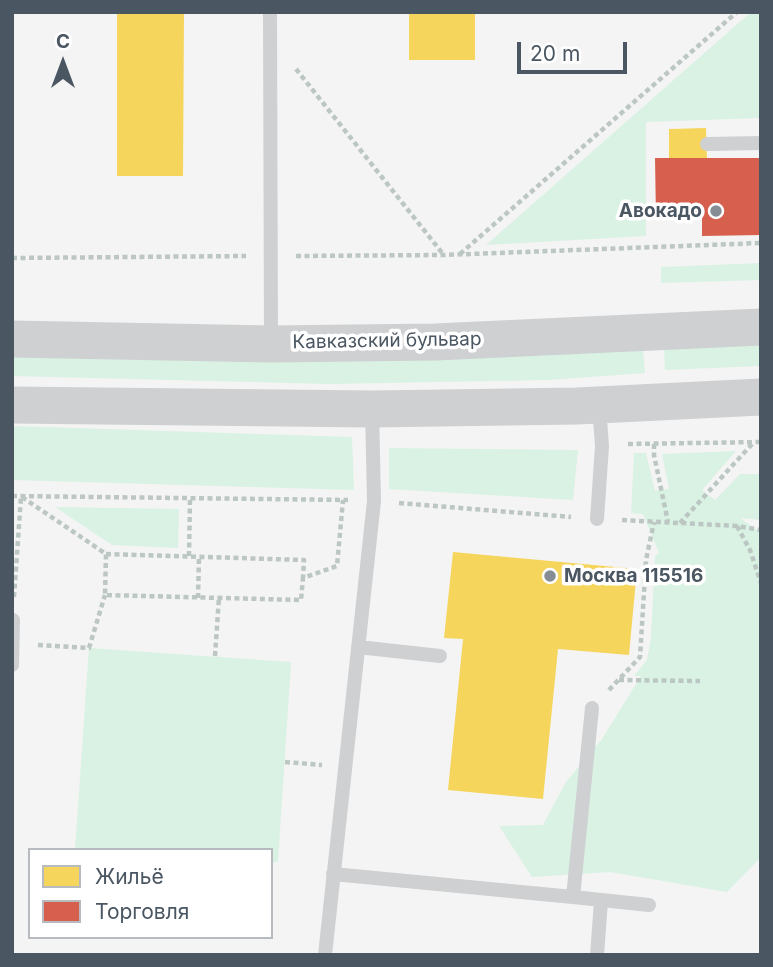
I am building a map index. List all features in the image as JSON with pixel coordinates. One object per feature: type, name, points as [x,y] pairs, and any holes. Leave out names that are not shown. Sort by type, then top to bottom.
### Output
[{"type":"street","name":"Кавказский бульвар","points":[[12,339],[271,344],[435,342],[761,327]]},
{"type":"street","points":[[12,405],[372,409],[598,405],[761,397]]},
{"type":"lane","points":[[270,12],[271,344]]},
{"type":"lane","points":[[707,144],[761,143]]},
{"type":"lane","points":[[597,519],[602,446],[598,405]]},
{"type":"lane","points":[[325,955],[374,501],[372,409]]},
{"type":"lane","points":[[12,665],[13,620]]},
{"type":"lane","points":[[358,648],[440,656]]},
{"type":"lane","points":[[573,897],[592,708]]},
{"type":"lane","points":[[333,874],[649,905]]},
{"type":"lane","points":[[597,955],[601,901]]},
{"type":"path","points":[[460,254],[737,12]]},
{"type":"path","points":[[270,59],[288,60],[444,255]]},
{"type":"path","points":[[12,258],[444,255],[761,243]]},
{"type":"path","points":[[680,523],[754,442]]},
{"type":"path","points":[[626,444],[761,442]]},
{"type":"path","points":[[654,444],[668,523]]},
{"type":"path","points":[[12,496],[374,501],[597,519],[737,526],[761,530]]},
{"type":"path","points":[[21,496],[106,554],[304,560],[301,600],[105,595]]},
{"type":"path","points":[[13,620],[21,496]]},
{"type":"path","points":[[189,556],[190,499]]},
{"type":"path","points":[[303,578],[338,566],[343,500]]},
{"type":"path","points":[[622,508],[622,520]]},
{"type":"path","points":[[592,708],[640,657],[646,560],[654,522]]},
{"type":"path","points":[[737,526],[750,550],[761,583]]},
{"type":"path","points":[[33,645],[89,648],[105,595],[106,554]]},
{"type":"path","points":[[198,598],[199,556]]},
{"type":"path","points":[[215,656],[219,597]]},
{"type":"path","points":[[618,680],[700,681]]},
{"type":"path","points":[[285,762],[345,767]]},
{"type":"green space","points":[[751,12],[761,12],[761,118],[646,122],[646,236],[486,245]]},
{"type":"green space","points":[[761,263],[761,280],[661,283],[661,267]]},
{"type":"green space","points":[[761,344],[761,366],[665,370],[664,348]]},
{"type":"green space","points":[[643,350],[645,373],[549,380],[329,384],[12,376],[12,353]]},
{"type":"green space","points":[[12,426],[352,437],[354,490],[12,480]]},
{"type":"green space","points":[[389,448],[578,450],[573,500],[389,489]]},
{"type":"green space","points":[[736,451],[702,490],[715,500],[740,474],[761,474],[761,520],[740,518],[761,533],[761,857],[727,892],[610,872],[532,877],[499,826],[543,825],[566,782],[602,739],[641,676],[634,676],[647,660],[651,637],[655,556],[659,553],[643,514],[631,513],[634,453],[646,453],[655,491],[669,489],[662,454]]},
{"type":"green space","points":[[55,507],[179,509],[178,548],[112,545]]},
{"type":"green space","points":[[89,648],[291,662],[278,862],[273,862],[273,848],[75,848]]},
{"type":"building: Жильё","points":[[117,12],[184,12],[183,176],[117,176]]},
{"type":"building: Жильё","points":[[409,12],[475,12],[475,60],[409,60]]},
{"type":"building: Жильё","points":[[706,128],[707,158],[669,159],[669,129]]},
{"type":"building: Жильё","points":[[453,552],[637,569],[629,655],[558,649],[543,799],[448,790],[463,639],[444,638]]},
{"type":"building: Торговля","points":[[655,158],[761,158],[761,235],[702,236],[702,217],[656,218]]},
{"type":"place","name":"Авокадо","points":[[716,211]]},
{"type":"place","name":"Москва 115516","points":[[550,576]]}]
